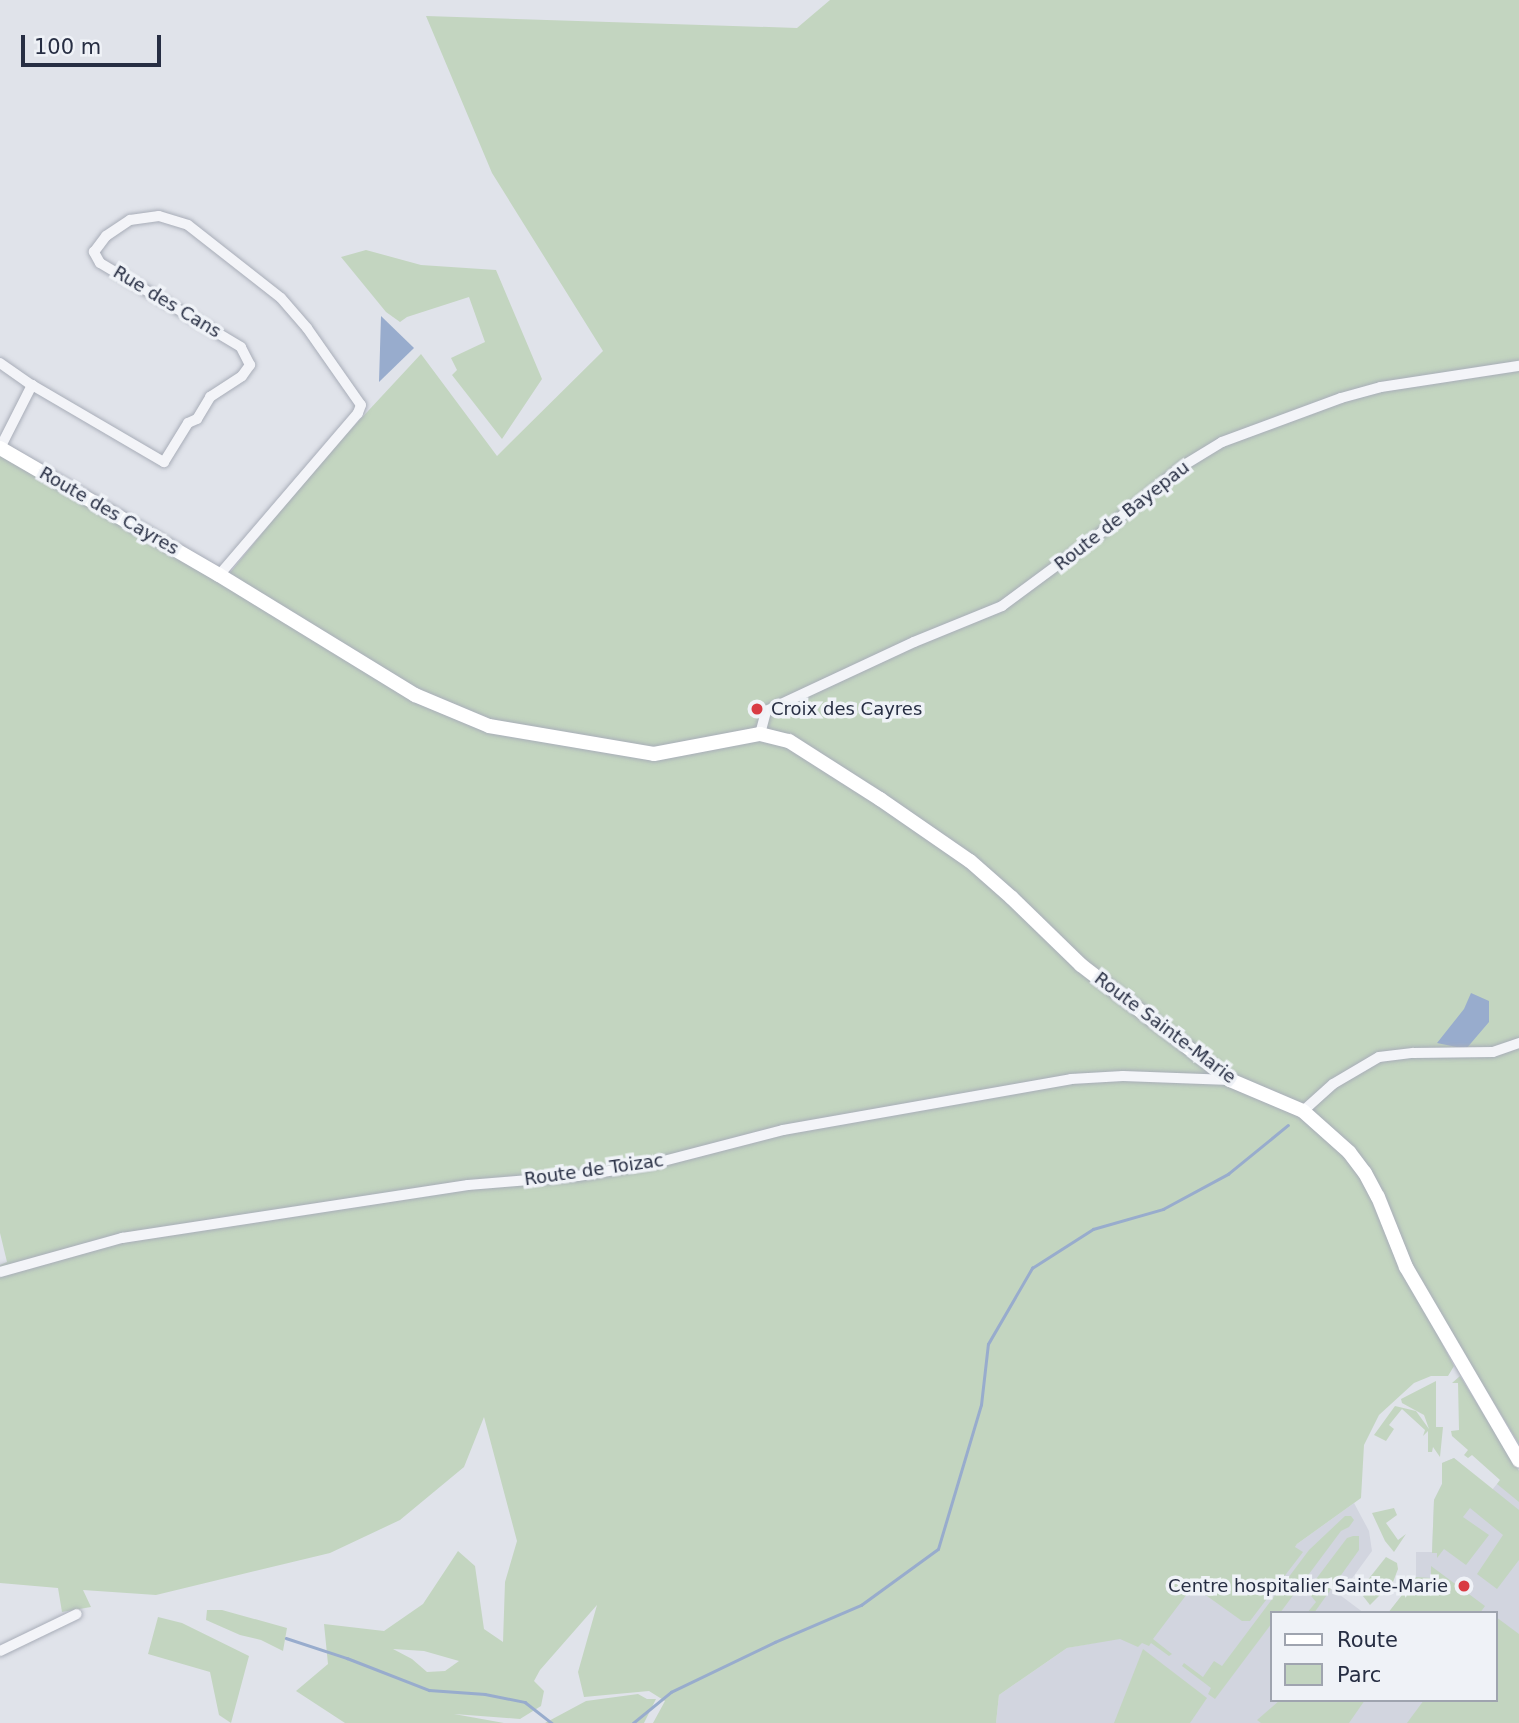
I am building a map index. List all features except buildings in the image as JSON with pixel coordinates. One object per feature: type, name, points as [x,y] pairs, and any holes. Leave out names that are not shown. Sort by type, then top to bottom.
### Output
[{"type":"street","name":"Rue des Cans","points":[[32,385],[164,462],[188,423],[197,419],[210,397],[242,376],[250,365],[242,347],[100,263],[94,252],[106,236],[130,219],[159,216],[188,225],[281,298],[307,328],[361,405],[358,413],[219,575]]},
{"type":"street","points":[[0,363],[32,385],[0,448]]},
{"type":"street","name":"Route de Bayepau","points":[[760,734],[766,711],[914,642],[1002,606],[1102,532],[1181,467],[1222,442],[1341,398],[1381,387],[1519,366]]},
{"type":"street","name":"Route des Cayres","points":[[0,448],[219,575],[415,695],[489,726],[654,754],[760,734]]},
{"type":"street","name":"Route Sainte-Marie","points":[[760,734],[789,741],[880,799],[970,862],[1012,898],[1081,965],[1230,1080],[1303,1111],[1349,1153],[1365,1173],[1406,1267],[1519,1460]]},
{"type":"street","points":[[1303,1111],[1333,1084],[1379,1058],[1413,1053],[1481,1054],[1519,1043]]},
{"type":"street","name":"Route de Toizac","points":[[0,1272],[122,1238],[468,1185],[578,1176],[652,1164],[783,1130],[1071,1079],[1123,1076],[1230,1080]]},
{"type":"street","points":[[0,1651],[77,1614]]},
{"type":"shaded area","name":"Centre hospitalier Sainte-Marie","points":[[1454,1458],[1492,1490],[1514,1463],[1519,1471],[1519,1723],[996,1723],[999,1695],[1067,1648],[1120,1638],[1170,1472],[1249,1613],[1297,1544],[1354,1503],[1369,1531],[1372,1551],[1340,1595],[1361,1611],[1270,1611],[1270,1702],[1498,1702],[1498,1611],[1390,1611],[1416,1578],[1416,1552],[1432,1552],[1434,1500],[1442,1484],[1442,1463]]},
{"type":"green space","points":[[830,0],[1519,0],[1519,1444],[1464,1354],[1435,1330],[1454,1366],[1448,1376],[1431,1376],[1414,1383],[1379,1415],[1364,1445],[1361,1498],[1297,1544],[1295,1547],[1303,1552],[1250,1621],[1242,1621],[1193,1586],[1153,1639],[1172,1654],[1169,1656],[1151,1643],[1149,1646],[1142,1643],[1138,1647],[1120,1639],[1067,1648],[999,1695],[996,1723],[653,1723],[665,1701],[649,1691],[584,1697],[578,1672],[597,1605],[540,1670],[534,1681],[544,1691],[541,1706],[520,1719],[454,1714],[504,1723],[345,1723],[296,1691],[328,1664],[324,1624],[384,1631],[423,1604],[458,1551],[475,1566],[484,1629],[503,1642],[505,1582],[517,1541],[484,1417],[464,1467],[400,1520],[330,1553],[156,1595],[83,1590],[91,1607],[62,1612],[58,1588],[0,1583],[0,1265],[7,1262],[0,1233],[0,444],[229,574],[316,467],[421,354],[497,456],[603,351],[492,173],[426,16],[797,28]],"holes":[[[393,1649],[424,1651],[459,1661],[445,1671],[427,1672],[412,1659]]]},
{"type":"green space","points":[[366,250],[421,265],[496,270],[542,379],[502,439],[452,375],[457,370],[451,358],[485,342],[469,297],[407,317],[400,322],[386,312],[341,257]]},
{"type":"green space","points":[[1460,1376],[1519,1471],[1519,1502],[1497,1484],[1500,1480],[1472,1455],[1468,1458],[1464,1455],[1468,1450],[1452,1436],[1451,1431],[1459,1430],[1458,1383],[1452,1383]]},
{"type":"green space","points":[[1436,1381],[1436,1427],[1443,1427],[1440,1457],[1433,1447],[1432,1452],[1428,1452],[1428,1431],[1423,1436],[1425,1430],[1402,1409],[1389,1425],[1394,1429],[1386,1441],[1374,1435],[1395,1406],[1416,1411],[1429,1429],[1424,1415],[1402,1403],[1401,1399]]},
{"type":"green space","points":[[1454,1458],[1519,1510],[1519,1560],[1497,1589],[1477,1574],[1503,1535],[1470,1508],[1463,1517],[1489,1535],[1466,1565],[1444,1549],[1437,1558],[1437,1553],[1432,1553],[1434,1500],[1442,1484],[1442,1463]]},
{"type":"green space","points":[[1394,1508],[1397,1515],[1386,1523],[1398,1540],[1406,1534],[1394,1552],[1385,1541],[1372,1513]]},
{"type":"green space","points":[[1345,1516],[1351,1516],[1354,1520],[1349,1527],[1341,1531],[1281,1611],[1270,1611],[1270,1626],[1215,1699],[1208,1694],[1211,1688],[1182,1666],[1184,1663],[1203,1677],[1214,1661],[1222,1666],[1309,1550]]},
{"type":"green space","points":[[1359,1536],[1359,1550],[1315,1611],[1309,1611],[1316,1602],[1307,1591],[1347,1538]]},
{"type":"green space","points":[[1386,1557],[1397,1563],[1398,1569],[1393,1582],[1370,1605],[1359,1591]]},
{"type":"green space","points":[[1431,1566],[1485,1606],[1481,1611],[1390,1611],[1416,1577],[1431,1578]]},
{"type":"green space","points":[[207,1610],[222,1610],[287,1628],[283,1651],[206,1620]]},
{"type":"green space","points":[[158,1617],[182,1623],[249,1656],[231,1723],[219,1715],[210,1672],[148,1654]]},
{"type":"green space","points":[[1498,1618],[1519,1634],[1519,1723],[1407,1723],[1423,1702],[1498,1702]]},
{"type":"green space","points":[[1143,1649],[1207,1698],[1190,1723],[1114,1723]]},
{"type":"green space","points":[[638,1694],[647,1699],[656,1699],[644,1723],[545,1723],[586,1701]]},
{"type":"green space","points":[[1278,1702],[1364,1702],[1349,1723],[1261,1723],[1257,1720]]},
{"type":"water","points":[[381,316],[414,348],[379,382]]},
{"type":"water","points":[[1471,993],[1489,1001],[1489,1022],[1466,1049],[1437,1043],[1464,1009]]},
{"type":"waterway","points":[[633,1723],[671,1692],[775,1642],[861,1605],[938,1549],[981,1405],[988,1344],[1032,1268],[1093,1229],[1163,1209],[1228,1174],[1288,1125]]},
{"type":"waterway","points":[[286,1638],[429,1690],[485,1694],[525,1702],[552,1723]]},
{"type":"place","name":"Croix des Cayres","points":[[757,709]]},
{"type":"place","name":"Centre hospitalier Sainte-Marie","points":[[1464,1586]]}]
